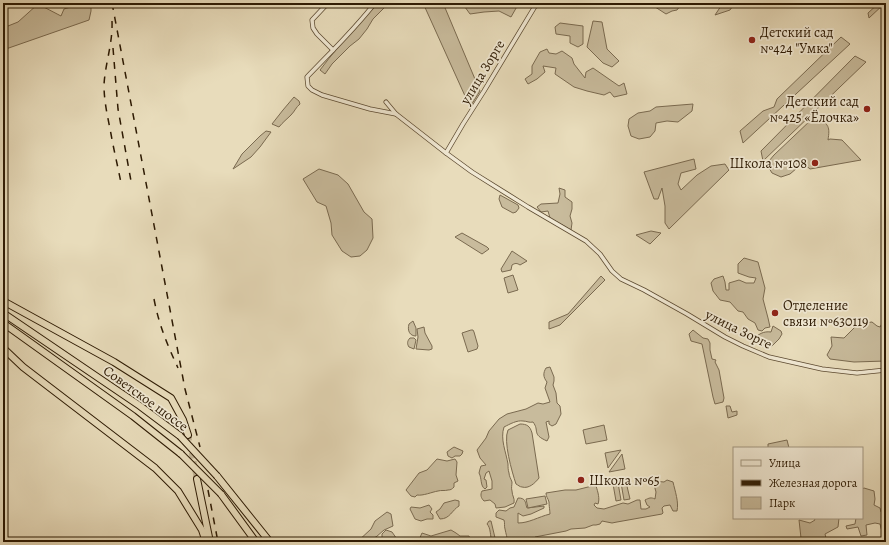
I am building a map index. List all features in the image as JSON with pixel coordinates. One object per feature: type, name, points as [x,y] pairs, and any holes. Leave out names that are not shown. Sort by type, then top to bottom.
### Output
[{"type":"highway","points":[[3,301],[114,362],[171,398],[183,420],[188,435]]},
{"type":"highway","name":"Советское шоссе","points":[[3,313],[140,406],[180,436],[217,476],[270,542]]},
{"type":"highway","name":"Советское шоссе","points":[[3,323],[133,416],[181,454],[221,494],[256,542]]},
{"type":"highway","points":[[3,348],[23,367],[155,468],[178,491],[202,530],[206,542]]},
{"type":"highway","points":[[197,479],[210,542]]},
{"type":"street","points":[[328,3],[312,20],[313,28],[317,34],[333,50]]},
{"type":"street","points":[[375,3],[361,21],[307,78],[308,86],[312,90],[322,95],[370,109],[396,114]]},
{"type":"street","name":"улица Зорге","points":[[446,153],[537,3]]},
{"type":"street","points":[[386,102],[396,114]]},
{"type":"street","name":"улица Зорге","points":[[396,114],[472,172],[528,208],[586,241],[600,254],[612,271],[621,279],[687,314],[725,338],[770,357],[822,370],[856,373],[886,370]]},
{"type":"green space","points":[[377,3],[387,3],[386,6],[373,19],[359,39],[332,64],[325,74],[320,70],[360,21],[373,9]]},
{"type":"green space","points":[[423,3],[443,3],[480,91],[470,107]]},
{"type":"green space","points":[[462,3],[519,3],[511,17],[499,11],[470,14]]},
{"type":"green space","points":[[649,3],[677,3],[680,6],[677,10],[666,14]]},
{"type":"green space","points":[[723,3],[735,3],[730,10],[715,15]]},
{"type":"green space","points":[[879,3],[885,3],[869,18],[868,13]]},
{"type":"green space","points":[[38,4],[61,16],[64,9],[77,5],[91,6],[91,11],[89,20],[3,50],[3,28],[18,22]]},
{"type":"green space","points":[[593,21],[602,22],[607,49],[619,61],[612,67],[603,63],[587,47]]},
{"type":"green space","points":[[560,23],[583,26],[583,44],[578,47],[570,43],[570,36],[556,34],[555,27]]},
{"type":"green space","points":[[841,37],[850,44],[743,143],[740,131],[763,111],[774,107],[777,99]]},
{"type":"green space","points":[[547,49],[549,53],[556,54],[562,51],[572,58],[574,64],[585,78],[586,72],[593,68],[619,86],[624,83],[627,94],[614,97],[610,92],[604,95],[574,87],[555,74],[556,68],[543,66],[545,72],[528,84],[525,79],[532,74],[532,66],[540,52]]},
{"type":"green space","points":[[855,56],[866,62],[763,161],[761,151]]},
{"type":"green space","points":[[294,97],[300,104],[292,114],[279,127],[272,124],[283,110]]},
{"type":"green space","points":[[693,104],[692,111],[678,122],[667,121],[656,123],[655,131],[650,137],[639,139],[631,136],[628,126],[629,119],[638,113],[650,111],[656,107]]},
{"type":"green space","points":[[817,118],[828,126],[828,140],[842,140],[861,160],[810,169],[804,164],[804,162],[790,174],[781,177],[772,173],[769,168],[769,161],[812,119]]},
{"type":"green space","points":[[266,131],[271,132],[260,147],[251,157],[233,169],[242,154]]},
{"type":"green space","points":[[694,159],[696,169],[681,173],[678,184],[681,190],[697,175],[711,166],[725,164],[729,170],[669,229],[665,223],[665,206],[662,188],[658,199],[654,199],[644,172]]},
{"type":"green space","points":[[319,169],[338,175],[348,184],[364,212],[372,219],[373,238],[367,250],[360,256],[351,257],[342,251],[332,235],[331,223],[326,206],[317,202],[303,179]]},
{"type":"green space","points":[[559,188],[565,190],[565,197],[572,202],[570,216],[572,223],[571,230],[550,218],[548,211],[541,212],[537,207],[541,204],[558,203],[560,194]]},
{"type":"green space","points":[[500,195],[518,205],[519,208],[516,212],[513,213],[502,207],[499,199]]},
{"type":"green space","points":[[651,231],[661,233],[650,244],[636,235]]},
{"type":"green space","points":[[462,233],[489,249],[482,254],[455,237]]},
{"type":"green space","points":[[512,251],[527,261],[520,265],[514,264],[512,265],[511,270],[502,272],[501,269]]},
{"type":"green space","points":[[744,258],[758,262],[765,288],[763,299],[770,327],[765,328],[762,331],[758,330],[755,323],[748,319],[743,312],[738,311],[730,302],[720,300],[713,291],[711,283],[714,279],[723,276],[726,290],[729,290],[729,283],[739,280],[746,283],[754,283],[756,278],[738,273],[738,264]]},
{"type":"green space","points":[[513,275],[518,290],[508,293],[504,278]]},
{"type":"green space","points":[[601,276],[605,280],[560,325],[549,329],[549,322],[568,314]]},
{"type":"green space","points":[[886,319],[886,361],[854,362],[830,359],[827,355],[832,346],[831,337],[844,338],[858,324],[872,322],[880,327]]},
{"type":"green space","points":[[413,321],[416,328],[416,336],[411,334],[408,327]]},
{"type":"green space","points":[[773,326],[781,331],[782,334],[772,346],[766,346],[752,340],[761,333],[771,332]]},
{"type":"green space","points":[[424,327],[425,333],[432,346],[432,349],[429,350],[416,349],[418,337],[417,329]]},
{"type":"green space","points":[[471,330],[474,332],[478,346],[477,349],[468,352],[462,333]]},
{"type":"green space","points":[[693,330],[703,338],[708,339],[710,343],[712,359],[716,360],[715,362],[719,370],[724,398],[723,402],[715,404],[702,344],[691,341],[689,334]]},
{"type":"green space","points":[[410,338],[414,338],[416,340],[414,349],[408,345]]},
{"type":"green space","points":[[550,367],[554,377],[553,385],[561,414],[556,424],[552,426],[549,424],[549,421],[546,422],[549,437],[547,441],[542,439],[537,434],[533,422],[518,421],[504,427],[503,441],[509,475],[512,482],[514,503],[505,507],[496,508],[495,504],[490,500],[484,501],[481,496],[482,491],[492,489],[492,481],[489,471],[486,473],[484,479],[486,480],[487,487],[485,489],[483,488],[479,473],[481,466],[486,465],[480,458],[477,450],[486,438],[489,431],[499,419],[507,414],[526,409],[538,403],[543,404],[550,402],[545,388],[547,382],[544,372],[546,368]]},
{"type":"green space","points":[[726,406],[730,406],[732,412],[737,411],[737,415],[728,418]]},
{"type":"green space","points":[[520,424],[525,424],[528,426],[532,433],[539,478],[532,485],[527,487],[520,487],[516,484],[512,472],[507,441],[508,430]]},
{"type":"green space","points":[[604,425],[607,440],[586,444],[583,430]]},
{"type":"green space","points":[[787,440],[789,447],[768,447],[768,444]]},
{"type":"green space","points":[[454,447],[463,451],[460,456],[455,456],[452,458],[448,456],[447,452]]},
{"type":"green space","points":[[621,450],[608,468],[605,453]]},
{"type":"green space","points":[[622,454],[625,469],[609,472]]},
{"type":"green space","points":[[437,459],[447,461],[455,459],[457,462],[456,475],[458,481],[454,483],[454,487],[450,490],[417,495],[415,497],[411,496],[406,490],[419,473],[427,470]]},
{"type":"green space","points":[[667,480],[673,482],[677,500],[677,511],[673,511],[670,505],[664,506],[662,508],[662,514],[612,523],[602,521],[600,524],[585,528],[571,529],[535,537],[534,542],[508,542],[504,520],[496,517],[496,513],[499,510],[506,511],[514,507],[518,498],[521,498],[525,501],[527,508],[544,506],[544,508],[531,514],[523,516],[518,513],[518,523],[530,521],[550,514],[549,502],[546,493],[576,490],[592,486],[596,486],[598,493],[598,504],[595,503],[594,505],[597,508],[604,509],[623,503],[628,504],[640,500],[641,509],[646,509],[650,507],[647,505],[645,500],[650,498],[655,499],[656,492],[653,481],[664,482]]},
{"type":"green space","points":[[626,482],[630,499],[624,500],[621,483]]},
{"type":"green space","points":[[618,483],[621,500],[616,501],[613,484]]},
{"type":"green space","points":[[863,488],[874,491],[874,505],[880,508],[881,512],[886,506],[886,542],[880,524],[875,523],[866,525],[867,535],[861,536],[858,527],[847,529],[846,526],[855,524],[856,519],[863,519]]},
{"type":"green space","points":[[545,496],[547,504],[528,508],[526,499]]},
{"type":"green space","points":[[455,500],[459,501],[459,506],[449,516],[440,519],[436,512],[444,503]]},
{"type":"green space","points":[[429,505],[432,509],[430,512],[433,515],[433,519],[421,521],[415,519],[410,509],[411,507],[420,508]]},
{"type":"green space","points":[[387,512],[391,514],[393,526],[384,530],[373,538],[372,542],[357,542],[371,529],[375,521]]},
{"type":"green space","points":[[839,519],[838,527],[825,534],[827,542],[821,542],[818,540],[816,542],[808,542],[801,538],[799,520],[810,523],[815,520]]},
{"type":"green space","points":[[491,521],[496,542],[492,542],[490,530],[487,524]]},
{"type":"green space","points":[[386,530],[392,532],[399,542],[383,542],[382,534]]},
{"type":"green space","points":[[451,530],[460,536],[469,536],[471,541],[452,542],[447,539],[436,542],[418,542],[422,533],[431,536]]},
{"type":"tunnel","points":[[188,435],[197,479]]},
{"type":"railway","points":[[112,3],[185,389],[200,447]]},
{"type":"railway","points":[[112,21],[104,91],[107,116],[121,183]]},
{"type":"railway","points":[[113,48],[118,109],[131,181]]},
{"type":"railway","points":[[154,299],[158,317],[170,351],[178,368]]},
{"type":"railway","points":[[208,490],[218,542]]},
{"type":"place","name":"Детский сад №424 \"Умка\"","points":[[752,40]]},
{"type":"place","name":"Детский сад №425 «Ёлочка»","points":[[867,109]]},
{"type":"place","name":"Школа №108","points":[[815,163]]},
{"type":"place","name":"Отделение связи №630119","points":[[775,313]]},
{"type":"place","name":"Школа №65","points":[[581,480]]}]
